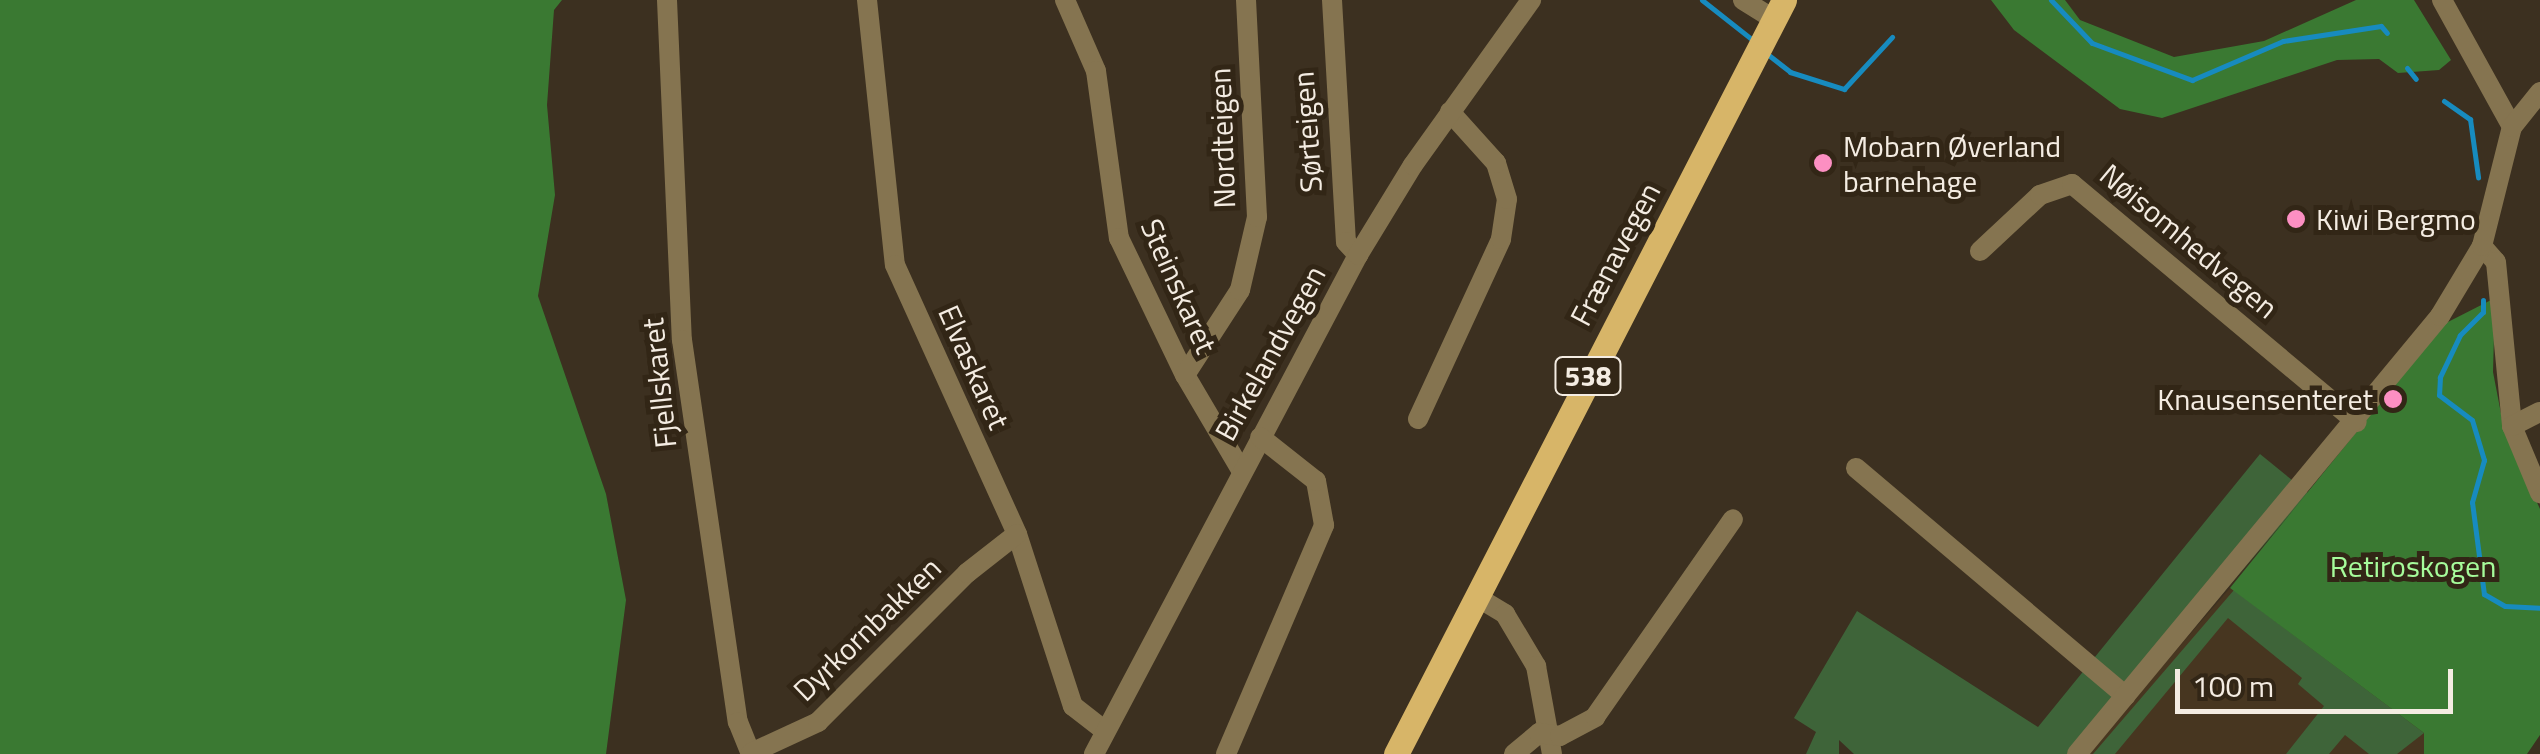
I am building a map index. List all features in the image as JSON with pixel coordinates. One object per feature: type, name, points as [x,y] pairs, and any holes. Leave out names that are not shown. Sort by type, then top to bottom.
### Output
[{"type":"main road","name":"Frænavegen","points":[[1396,754],[1779,10]]},
{"type":"street","name":"Fjellskaret","points":[[667,0],[682,340],[732,684],[750,754]]},
{"type":"street","name":"Elvaskaret","points":[[866,0],[895,264],[1017,534],[1073,706],[1106,731]]},
{"type":"street","name":"Steinskaret","points":[[1065,0],[1096,70],[1119,238],[1185,375],[1241,470]]},
{"type":"street","name":"Nordteigen","points":[[1185,375],[1240,290],[1257,217],[1246,0]]},
{"type":"street","name":"Sørteigen","points":[[1332,0],[1346,242],[1358,255]]},
{"type":"street","name":"Birkelandvegen","points":[[1094,754],[1358,255],[1450,112],[1531,0]]},
{"type":"street","points":[[1743,0],[1779,10]]},
{"type":"street","points":[[2442,0],[2512,126]]},
{"type":"street","points":[[2078,754],[2440,316],[2482,246],[2512,126],[2540,92]]},
{"type":"street","points":[[1418,419],[1501,240],[1507,199],[1496,163],[1450,112]]},
{"type":"street","name":"Nøisomhedvegen","points":[[1980,251],[2040,195],[2072,184],[2356,422]]},
{"type":"street","points":[[2482,246],[2496,262],[2512,426],[2540,493]]},
{"type":"street","points":[[2512,426],[2540,412]]},
{"type":"street","points":[[1226,754],[1324,525],[1316,481],[1260,437]]},
{"type":"street","points":[[1856,468],[2126,696]]},
{"type":"street","points":[[1552,745],[1584,726],[1607,705],[1733,519]]},
{"type":"street","name":"Dyrkornbakken","points":[[750,754],[818,722],[968,574],[1017,534]]},
{"type":"street","points":[[1477,597],[1505,614],[1536,666],[1552,745]]},
{"type":"street","points":[[1514,754],[1539,733],[1552,745]]},
{"type":"shaded area","points":[[2230,588],[2424,733],[2424,754],[2086,754]]},
{"type":"green space","points":[[0,0],[562,0],[554,10],[547,105],[555,195],[538,296],[606,494],[626,600],[606,754],[0,754]]},
{"type":"green space","points":[[1991,0],[2065,0],[2080,20],[2174,57],[2264,41],[2356,0],[2414,0],[2451,60],[2439,70],[2398,73],[2379,59],[2337,60],[2162,118],[2120,109],[2014,30]]},
{"type":"green space","name":"Retiroskogen","points":[[2495,298],[2493,372],[2504,429],[2540,509],[2540,735],[2527,754],[2424,754],[2424,733],[2230,588],[2444,324]]},
{"type":"green space","points":[[2260,454],[2308,493],[2086,754],[1854,754],[1839,740],[1839,754],[1806,754],[1816,732],[1794,718],[1857,611],[2038,727]]},
{"type":"green space","points":[[2234,590],[2424,733],[2397,754],[2369,754],[2345,735],[2329,754],[2286,754],[2324,706],[2298,684],[2302,678],[2228,618],[2115,754],[2093,754]]},
{"type":"waterway","points":[[1702,0],[1754,41]]},
{"type":"waterway","points":[[2051,0],[2092,43],[2192,80],[2283,41],[2381,26],[2387,33]]},
{"type":"waterway","points":[[1766,53],[1790,72],[1844,89],[1892,37]]},
{"type":"waterway","points":[[2407,68],[2416,79]]},
{"type":"waterway","points":[[2444,101],[2470,119],[2478,177]]},
{"type":"waterway","points":[[2483,300],[2483,312],[2460,335],[2440,377],[2439,395],[2472,420],[2484,460],[2472,502],[2484,594],[2505,606],[2540,608]]},
{"type":"place","name":"Mobarn Øverland barnehage","points":[[1823,163]]},
{"type":"place","name":"Kiwi Bergmo","points":[[2296,219]]},
{"type":"place","name":"Knausensenteret","points":[[2393,399]]}]
